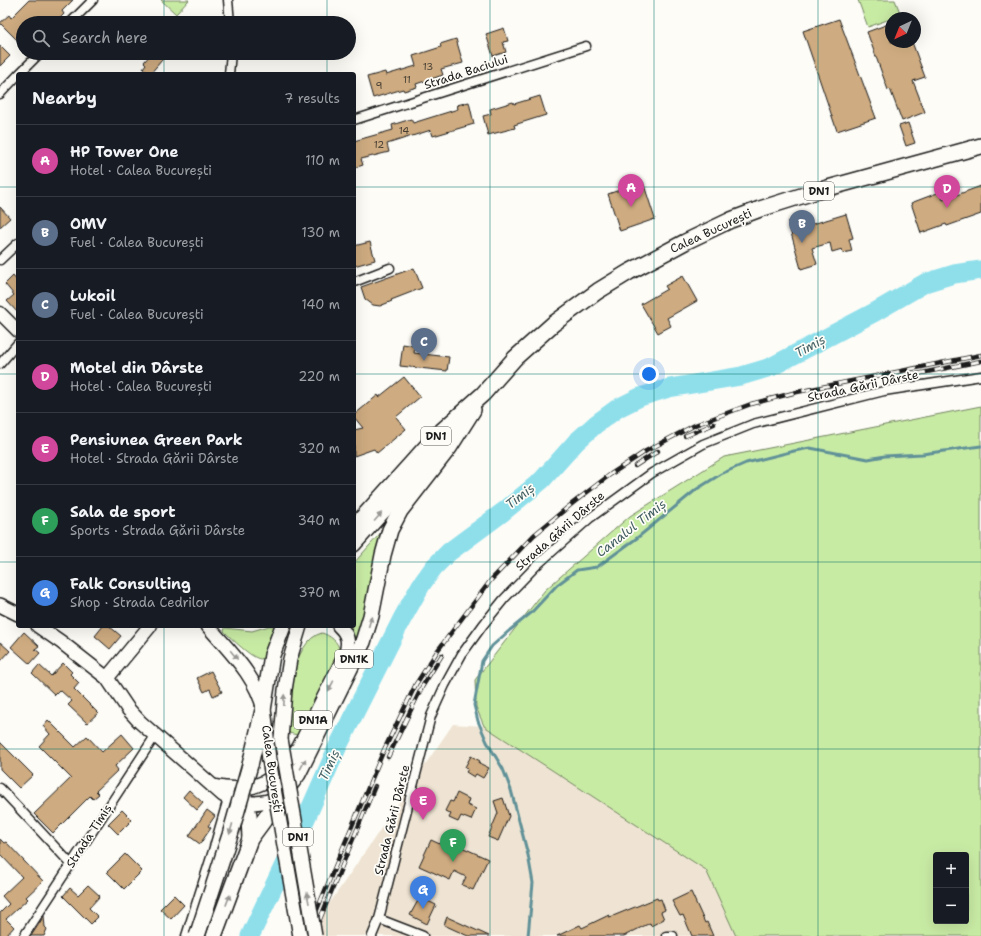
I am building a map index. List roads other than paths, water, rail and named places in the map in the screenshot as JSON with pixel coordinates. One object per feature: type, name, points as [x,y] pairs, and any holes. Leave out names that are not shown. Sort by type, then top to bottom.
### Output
[{"type":"highway","name":"Calea București","points":[[356,525],[436,436],[483,394],[527,347],[575,307],[629,272],[685,242],[731,220],[789,200],[981,146]]},
{"type":"highway","name":"DN1K","points":[[214,936],[250,839],[293,782],[363,642],[372,616],[383,555],[390,530],[400,511],[449,448],[483,394]]},
{"type":"highway","name":"Calea București","points":[[263,710],[272,655],[282,628]]},
{"type":"highway","points":[[197,936],[228,842],[250,765],[263,710]]},
{"type":"highway","name":"DN1K","points":[[242,789],[250,826],[250,839]]},
{"type":"main road","points":[[0,314],[16,329]]},
{"type":"main road","name":"Calea București","points":[[356,543],[403,490],[483,394]]},
{"type":"main road","points":[[0,605],[16,613]]},
{"type":"main road","points":[[41,628],[107,678],[128,709],[155,736],[223,795],[236,802],[246,804],[261,803],[281,797]]},
{"type":"main road","points":[[107,678],[148,628]]},
{"type":"main road","points":[[210,628],[246,672],[259,696],[263,710]]},
{"type":"main road","name":"DN1A","points":[[213,786],[242,789],[261,785],[282,770],[299,747],[346,653],[348,637],[342,628]]},
{"type":"main road","name":"Calea București","points":[[298,632],[290,659],[285,690],[281,739],[315,936]]},
{"type":"main road","name":"Calea București","points":[[263,710],[269,760],[300,936]]},
{"type":"street","points":[[77,16],[93,0]]},
{"type":"street","points":[[228,0],[229,16]]},
{"type":"street","name":"Strada Baciului","points":[[356,119],[586,46]]},
{"type":"street","points":[[22,72],[33,60]]},
{"type":"street","points":[[229,72],[230,60]]},
{"type":"street","points":[[0,94],[16,78]]},
{"type":"street","points":[[0,260],[16,245]]},
{"type":"street","points":[[356,281],[390,268]]},
{"type":"street","points":[[0,364],[16,346]]},
{"type":"street","name":"Strada Gării Dârste","points":[[372,936],[379,919],[431,716],[445,685],[462,654],[483,624],[504,599],[536,566],[590,518],[652,473],[703,444],[753,424],[806,410],[884,392],[981,376]]},
{"type":"street","name":"Strada Timiș","points":[[24,936],[155,736]]},
{"type":"street","points":[[0,788],[71,864]]},
{"type":"street","points":[[186,936],[227,802],[223,795]]},
{"type":"street","points":[[379,919],[423,936]]},
{"type":"street","points":[[666,936],[673,936]]},
{"type":"waterway","name":"Timiș","points":[[250,936],[304,823],[338,746],[402,619],[421,585],[434,567],[449,552],[503,512],[542,480],[576,442],[596,424],[618,408],[640,397],[669,388],[741,376],[771,367],[875,312],[925,283],[954,274],[981,270]]},
{"type":"waterway","name":"Canalul Timiș","points":[[528,936],[533,883],[528,855],[511,790],[503,769],[487,742],[478,721],[474,705],[482,661],[492,646],[531,613],[557,585],[577,570],[597,567],[637,538],[697,489],[721,474],[746,463],[810,448],[868,459],[885,456],[922,454],[981,446]]},
{"type":"railway","points":[[306,936],[383,752],[416,684],[438,650],[491,580],[534,535],[611,474],[646,451],[695,425],[751,404],[797,392],[981,355]]},
{"type":"railway","points":[[917,374],[981,361]]},
{"type":"railway","points":[[685,436],[714,424]]},
{"type":"railway","points":[[635,466],[658,451]]},
{"type":"railway","points":[[388,757],[422,687],[442,655]]},
{"type":"railway","points":[[313,936],[375,786]]},
{"type":"place","name":"HP Tower One","points":[[631,207]]},
{"type":"place","name":"Motel din Dârste","points":[[947,208]]},
{"type":"place","name":"OMV","points":[[802,243]]},
{"type":"place","name":"Lukoil","points":[[424,361]]},
{"type":"place","name":"Pensiunea Green Park","points":[[423,820]]},
{"type":"place","name":"Sala de sport","points":[[453,862]]},
{"type":"place","name":"Falk Consulting","points":[[423,909]]}]
